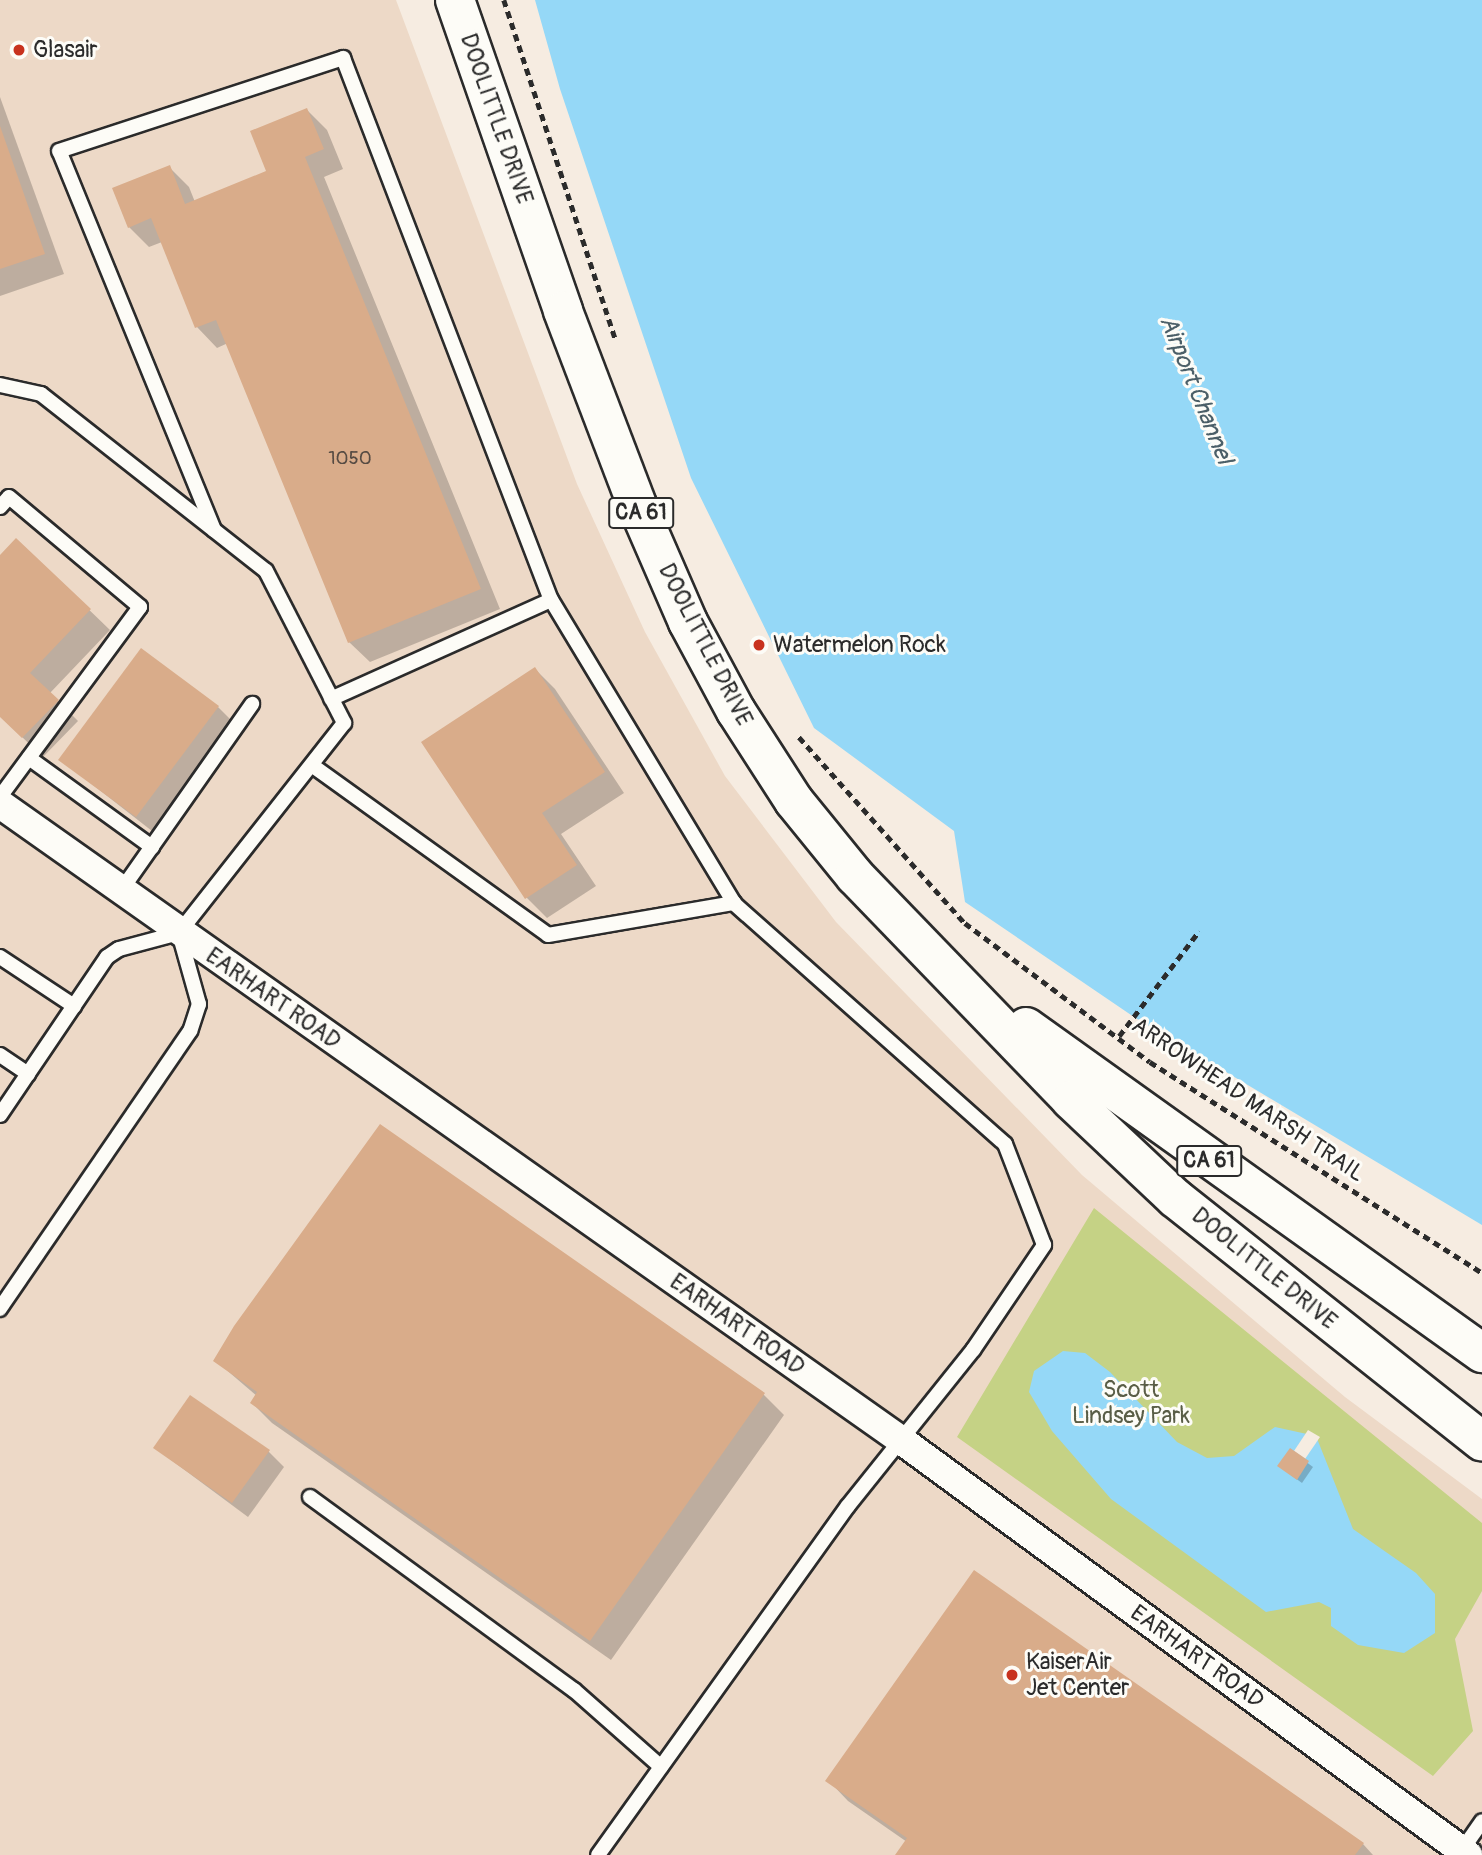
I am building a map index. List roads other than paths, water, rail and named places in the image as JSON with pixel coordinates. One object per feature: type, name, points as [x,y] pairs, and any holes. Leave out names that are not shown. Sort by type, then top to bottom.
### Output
[{"type":"main road","name":"DOOLITTLE DRIVE","points":[[455,0],[563,311],[638,507],[688,622],[736,711],[794,801],[855,876],[1071,1100],[1175,1198],[1482,1441]]},
{"type":"main road","name":"DOOLITTLE DRIVE","points":[[940,964],[1482,1353]]},
{"type":"street","name":"EARHART ROAD","points":[[0,804],[901,1440],[1465,1853]]},
{"type":"lane","points":[[214,530],[59,151],[342,58],[551,600],[734,903],[1004,1144],[1044,1245],[973,1350],[848,1506],[598,1855]]},
{"type":"lane","points":[[0,384],[41,394],[266,570],[344,723],[180,933],[119,949],[107,957],[0,1115]]},
{"type":"lane","points":[[0,507],[9,497],[140,607],[0,797]]},
{"type":"lane","points":[[331,699],[551,600]]},
{"type":"lane","points":[[120,891],[251,704]]},
{"type":"lane","points":[[29,758],[152,847]]},
{"type":"lane","points":[[313,766],[548,935],[734,903]]},
{"type":"lane","points":[[0,1309],[190,1031],[199,1004],[180,933]]},
{"type":"lane","points":[[0,957],[74,1006]]},
{"type":"lane","points":[[0,1055],[28,1074]]},
{"type":"lane","points":[[310,1497],[574,1690],[661,1767]]},
{"type":"lane","points":[[1465,1853],[1482,1821]]},
{"type":"water","name":"Airport Channel","points":[[535,0],[1482,0],[1482,1225],[1134,1017],[965,902],[954,831],[814,728],[691,478],[560,89]]},
{"type":"water","points":[[1063,1351],[1085,1353],[1110,1372],[1177,1442],[1207,1458],[1234,1456],[1275,1427],[1316,1436],[1353,1529],[1416,1573],[1435,1594],[1435,1633],[1404,1653],[1358,1645],[1331,1626],[1331,1608],[1319,1602],[1266,1612],[1111,1499],[1052,1431],[1029,1392],[1034,1371]]},
{"type":"place","name":"Glasair","points":[[19,50]]},
{"type":"place","name":"Watermelon Rock","points":[[759,645]]},
{"type":"place","name":"KaiserAir Jet Center","points":[[1012,1675]]},
{"type":"park label","name":"Scott Lindsey Park","points":[[1131,1403]]}]
